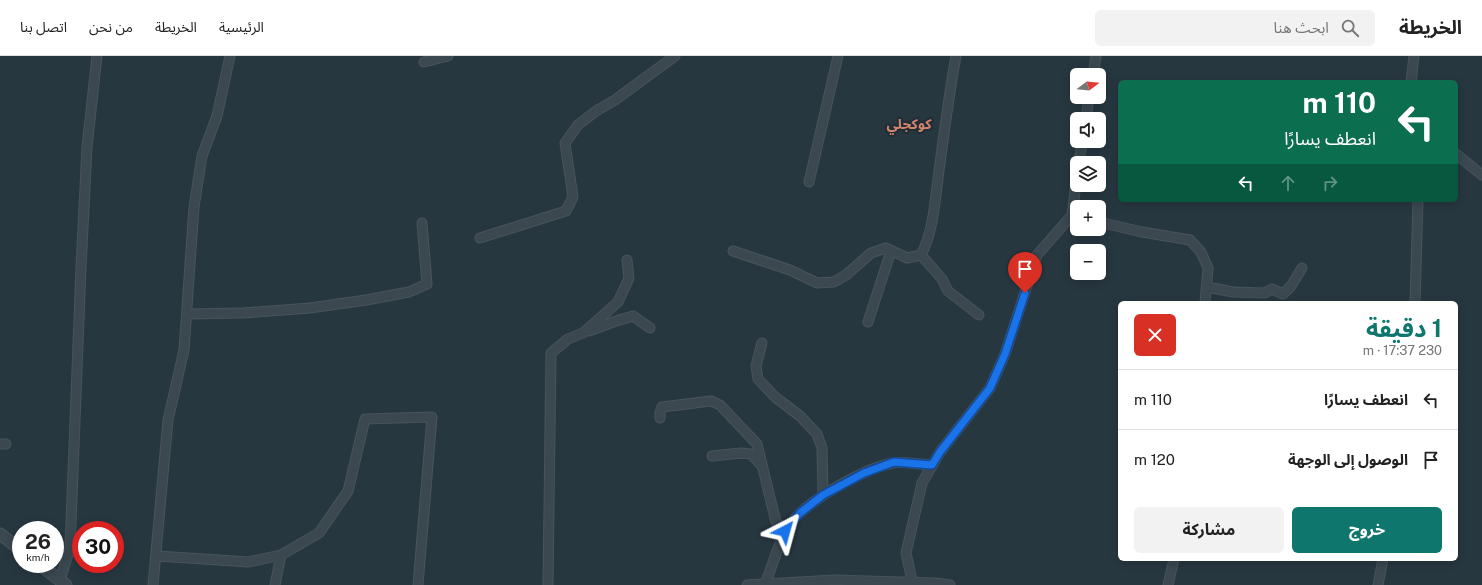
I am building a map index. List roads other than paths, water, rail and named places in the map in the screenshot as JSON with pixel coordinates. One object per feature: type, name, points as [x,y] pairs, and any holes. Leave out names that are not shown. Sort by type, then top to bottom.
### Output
[{"type":"street","points":[[51,573],[63,582],[70,548],[87,147],[96,56]]},
{"type":"street","points":[[153,585],[157,556],[168,420],[184,350],[194,207],[202,156],[217,116],[230,56]]},
{"type":"street","points":[[424,62],[448,56]]},
{"type":"street","points":[[480,238],[566,211],[573,197],[565,143],[578,125],[675,56]]},
{"type":"street","points":[[809,182],[838,56]]},
{"type":"street","points":[[921,255],[926,245],[932,220],[947,107],[956,56]]},
{"type":"street","points":[[1094,68],[1096,56]]},
{"type":"street","points":[[1411,80],[1414,56]]},
{"type":"street","points":[[1458,156],[1482,175]]},
{"type":"street","points":[[1415,301],[1418,202]]},
{"type":"street","points":[[915,584],[906,553],[922,483],[940,452],[990,388],[1005,354],[1037,255],[1070,219]]},
{"type":"street","points":[[187,314],[243,313],[310,308],[409,292],[427,284],[422,223]]},
{"type":"street","points":[[1106,224],[1142,232],[1190,240],[1201,252],[1208,268],[1205,301]]},
{"type":"street","points":[[733,251],[790,270],[817,283],[834,282],[846,275],[871,253],[886,248],[907,258],[921,255]]},
{"type":"street","points":[[868,322],[891,251]]},
{"type":"street","points":[[921,255],[942,279],[948,291],[979,315]]},
{"type":"street","points":[[583,333],[618,302],[629,278],[627,260]]},
{"type":"street","points":[[1207,287],[1232,292],[1258,293],[1265,293],[1272,289],[1282,294],[1291,286],[1302,268]]},
{"type":"street","points":[[548,585],[551,353],[568,339],[616,320],[633,316],[650,328]]},
{"type":"street","points":[[762,343],[756,366],[758,379],[775,397],[800,416],[817,434],[822,448],[823,495]]},
{"type":"street","points":[[660,418],[662,408],[711,401],[720,405],[757,444],[776,522],[785,531]]},
{"type":"street","points":[[157,556],[249,562],[281,555],[319,534],[348,491],[365,419],[432,417],[418,585]]},
{"type":"street","points":[[712,456],[741,453],[751,454],[762,466]]},
{"type":"street","points":[[766,584],[785,531],[800,513],[823,495],[864,473],[894,462],[932,465]]},
{"type":"street","points":[[0,534],[12,543]]},
{"type":"street","points":[[275,585],[281,555]]},
{"type":"street","points":[[1168,585],[1174,561]]},
{"type":"street","points":[[1378,585],[1383,561]]},
{"type":"street","points":[[747,585],[834,580],[950,585]]},
{"type":"district","name":"كوكجلي","points":[[909,124]]}]
